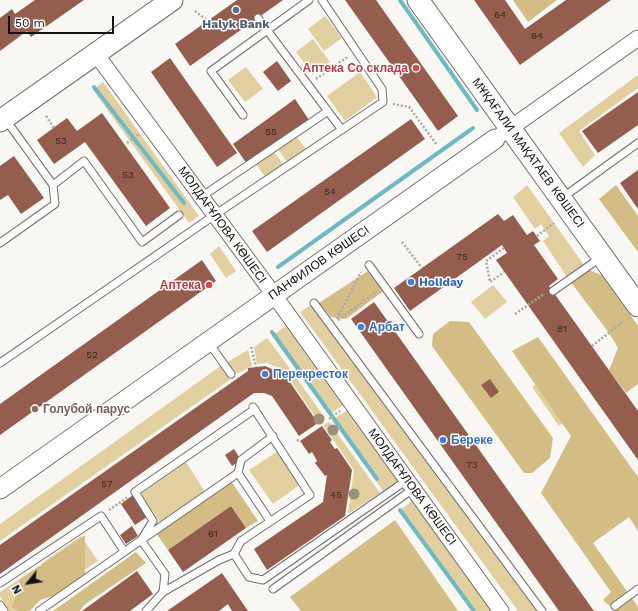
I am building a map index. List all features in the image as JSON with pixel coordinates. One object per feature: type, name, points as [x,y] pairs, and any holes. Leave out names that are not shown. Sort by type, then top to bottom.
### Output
[{"type":"main road","points":[[2,120],[172,0]]},
{"type":"main road","name":"МҰҚАҒАЛИ МАҚАТАЕВ КӨШЕСІ","points":[[418,0],[502,133],[561,199],[602,256],[631,313]]},
{"type":"street","name":"ПАНФИЛОВ КӨШЕСІ","points":[[0,489],[638,38]]},
{"type":"street","name":"МОЛДАҒҰЛОВА КӨШЕСІ","points":[[96,54],[274,295],[501,611]]},
{"type":"lane","points":[[243,115],[211,71],[309,0]]},
{"type":"lane","points":[[0,363],[382,102],[382,89],[322,0]]},
{"type":"lane","points":[[258,18],[342,130]]},
{"type":"lane","points":[[202,197],[328,111]]},
{"type":"lane","points":[[0,243],[55,204],[53,185],[2,120]]},
{"type":"lane","points":[[561,199],[638,143]]},
{"type":"lane","points":[[53,185],[84,161],[142,242],[180,215]]},
{"type":"lane","points":[[553,291],[602,256]]},
{"type":"lane","points":[[370,265],[419,334]]},
{"type":"lane","points":[[314,303],[542,611]]},
{"type":"lane","points":[[208,341],[231,374]]},
{"type":"lane","points":[[141,540],[153,521],[135,492],[254,408],[310,495],[241,541],[234,554],[219,560],[163,592],[146,611]]},
{"type":"lane","points":[[39,611],[238,473],[241,460],[273,436]]},
{"type":"lane","points":[[238,473],[270,521]]},
{"type":"lane","points":[[234,554],[250,577],[263,580],[410,485]]},
{"type":"lane","points":[[273,589],[410,485]]},
{"type":"lane","points":[[0,583],[101,516],[124,551]]},
{"type":"lane","points":[[141,540],[165,574],[163,592]]},
{"type":"lane","points":[[615,606],[638,589]]},
{"type":"lane","points":[[0,605],[4,611]]},
{"type":"path","points":[[195,11],[208,21]]},
{"type":"path","points":[[308,85],[356,51]]},
{"type":"path","points":[[382,102],[409,107],[438,145]]},
{"type":"path","points":[[46,116],[54,128]]},
{"type":"path","points":[[537,236],[554,223]]},
{"type":"path","points":[[402,242],[422,268]]},
{"type":"path","points":[[504,248],[486,261],[490,282],[504,272]]},
{"type":"path","points":[[362,270],[336,321],[384,286]]},
{"type":"path","points":[[592,346],[631,313]]},
{"type":"path","points":[[251,347],[256,367]]},
{"type":"path","points":[[101,516],[135,492]]},
{"type":"shaded area","points":[[513,0],[557,0],[528,22]]},
{"type":"shaded area","points":[[325,16],[342,38],[324,51],[308,29]]},
{"type":"shaded area","points":[[313,39],[330,62],[313,75],[296,52]]},
{"type":"shaded area","points":[[246,67],[263,89],[245,102],[228,80]]},
{"type":"shaded area","points":[[360,72],[377,97],[345,121],[327,96]]},
{"type":"shaded area","points":[[638,75],[638,88],[579,131],[595,155],[583,167],[559,133]]},
{"type":"shaded area","points":[[103,82],[199,216],[189,223],[93,90]]},
{"type":"shaded area","points":[[296,136],[306,149],[287,162],[278,149]]},
{"type":"shaded area","points":[[274,152],[284,165],[266,178],[256,164]]},
{"type":"shaded area","points":[[527,185],[584,265],[567,277],[543,241],[549,236],[541,224],[535,229],[513,197]]},
{"type":"shaded area","points":[[616,185],[638,216],[638,252],[599,199]]},
{"type":"shaded area","points":[[219,246],[236,271],[226,278],[210,254]]},
{"type":"shaded area","points":[[586,269],[604,276],[638,326],[638,384],[626,393],[609,370],[618,348],[609,333],[567,277]]},
{"type":"shaded area","points":[[368,271],[385,290],[346,319],[331,317],[319,303]]},
{"type":"shaded area","points":[[493,285],[507,302],[485,319],[471,302]]},
{"type":"shaded area","points":[[314,303],[542,611],[518,611],[300,312]]},
{"type":"shaded area","points":[[450,321],[469,322],[553,438],[550,458],[532,473],[524,473],[432,346],[433,334]]},
{"type":"shaded area","points":[[287,325],[343,405],[329,415],[272,336]]},
{"type":"shaded area","points":[[538,337],[638,477],[638,531],[629,517],[593,543],[638,607],[638,611],[615,611],[603,600],[611,592],[541,493],[571,436],[512,351]]},
{"type":"shaded area","points":[[267,338],[325,418],[319,422],[283,370],[267,363],[257,364],[254,347]]},
{"type":"shaded area","points":[[248,350],[252,366],[234,375],[226,363]]},
{"type":"shaded area","points":[[222,365],[231,379],[0,541],[0,524]]},
{"type":"shaded area","points":[[551,374],[578,413],[559,426],[532,387]]},
{"type":"shaded area","points":[[349,409],[399,481],[384,492],[332,420]]},
{"type":"shaded area","points":[[329,422],[380,493],[348,514],[354,470],[323,425]]},
{"type":"shaded area","points":[[278,451],[301,484],[273,504],[249,470]]},
{"type":"shaded area","points":[[186,462],[205,492],[161,524],[141,494]]},
{"type":"shaded area","points":[[231,481],[258,521],[246,528],[231,506],[168,550],[156,533]]},
{"type":"shaded area","points":[[419,496],[501,611],[471,611],[400,510]]},
{"type":"shaded area","points":[[395,520],[458,611],[301,611],[290,597]]},
{"type":"shaded area","points":[[85,535],[85,575],[56,595],[40,600],[30,611],[18,611],[12,607],[21,579]]},
{"type":"shaded area","points":[[81,536],[98,561],[56,588],[41,564]]},
{"type":"shaded area","points":[[136,552],[146,563],[84,605],[80,611],[53,611]]},
{"type":"shaded area","points":[[39,566],[55,591],[24,611],[9,611],[0,596],[0,592]]},
{"type":"building","points":[[35,0],[84,0],[31,37],[27,31],[0,51],[0,18],[12,9],[15,14]]},
{"type":"building","points":[[237,0],[283,0],[190,66],[175,44]]},
{"type":"building","points":[[345,0],[376,0],[458,116],[438,131]]},
{"type":"building","points":[[474,0],[505,0],[525,29],[566,0],[611,0],[520,65]]},
{"type":"building","points":[[170,58],[237,153],[217,167],[151,72]]},
{"type":"building","points":[[277,61],[291,81],[278,91],[263,72]]},
{"type":"building","points":[[638,92],[638,125],[598,153],[582,131]]},
{"type":"building","points":[[295,99],[309,120],[247,164],[233,144]]},
{"type":"building","points":[[102,113],[170,208],[146,226],[85,142],[54,164],[37,140],[67,118],[77,131]]},
{"type":"building","points":[[411,119],[425,139],[267,252],[252,231]]},
{"type":"building","points":[[14,156],[44,198],[21,214],[8,195],[0,200],[0,166]]},
{"type":"building","points":[[638,170],[638,209],[620,183]]},
{"type":"building","points":[[498,214],[504,221],[513,215],[527,235],[533,231],[540,241],[534,245],[558,279],[549,286],[638,411],[638,460],[496,260],[507,253],[502,245],[410,311],[394,288]]},
{"type":"building","points":[[202,260],[216,281],[0,435],[0,404]]},
{"type":"building","points":[[374,302],[594,611],[559,611],[351,319]]},
{"type":"building","points":[[265,366],[285,375],[318,423],[299,436],[272,396],[264,393],[254,393],[0,574],[0,545],[248,371],[248,368]]},
{"type":"building","points":[[490,379],[499,392],[491,398],[481,385]]},
{"type":"building","points":[[322,426],[332,440],[330,442],[335,449],[337,448],[352,470],[345,516],[267,570],[254,549],[323,502],[327,475],[325,476],[315,463],[317,461],[312,452],[309,454],[300,441]]},
{"type":"building","points":[[234,449],[241,460],[232,466],[225,455]]},
{"type":"building","points":[[133,495],[147,517],[135,525],[121,504]]},
{"type":"building","points":[[231,506],[246,528],[183,572],[168,550]]},
{"type":"building","points":[[132,526],[138,536],[126,544],[120,535]]},
{"type":"building","points":[[137,571],[153,594],[130,611],[82,611]]},
{"type":"building","points":[[222,573],[248,611],[232,611],[228,604],[219,611],[167,611]]},
{"type":"waterway","points":[[400,0],[477,110]]},
{"type":"waterway","points":[[94,87],[184,203]]},
{"type":"waterway","points":[[278,267],[473,128]]},
{"type":"waterway","points":[[272,332],[377,479]]},
{"type":"waterway","points":[[400,510],[474,611]]},
{"type":"place","name":"Halyk Bank","points":[[236,10]]},
{"type":"place","name":"Аптека Со склада","points":[[416,68]]},
{"type":"place","name":"Holiday","points":[[411,282]]},
{"type":"place","name":"Аптека","points":[[209,285]]},
{"type":"place","name":"Арбат","points":[[361,327]]},
{"type":"place","name":"Перекресток","points":[[265,374]]},
{"type":"place","name":"Голубой парус","points":[[35,409]]},
{"type":"place","name":"Береке","points":[[443,440]]}]
